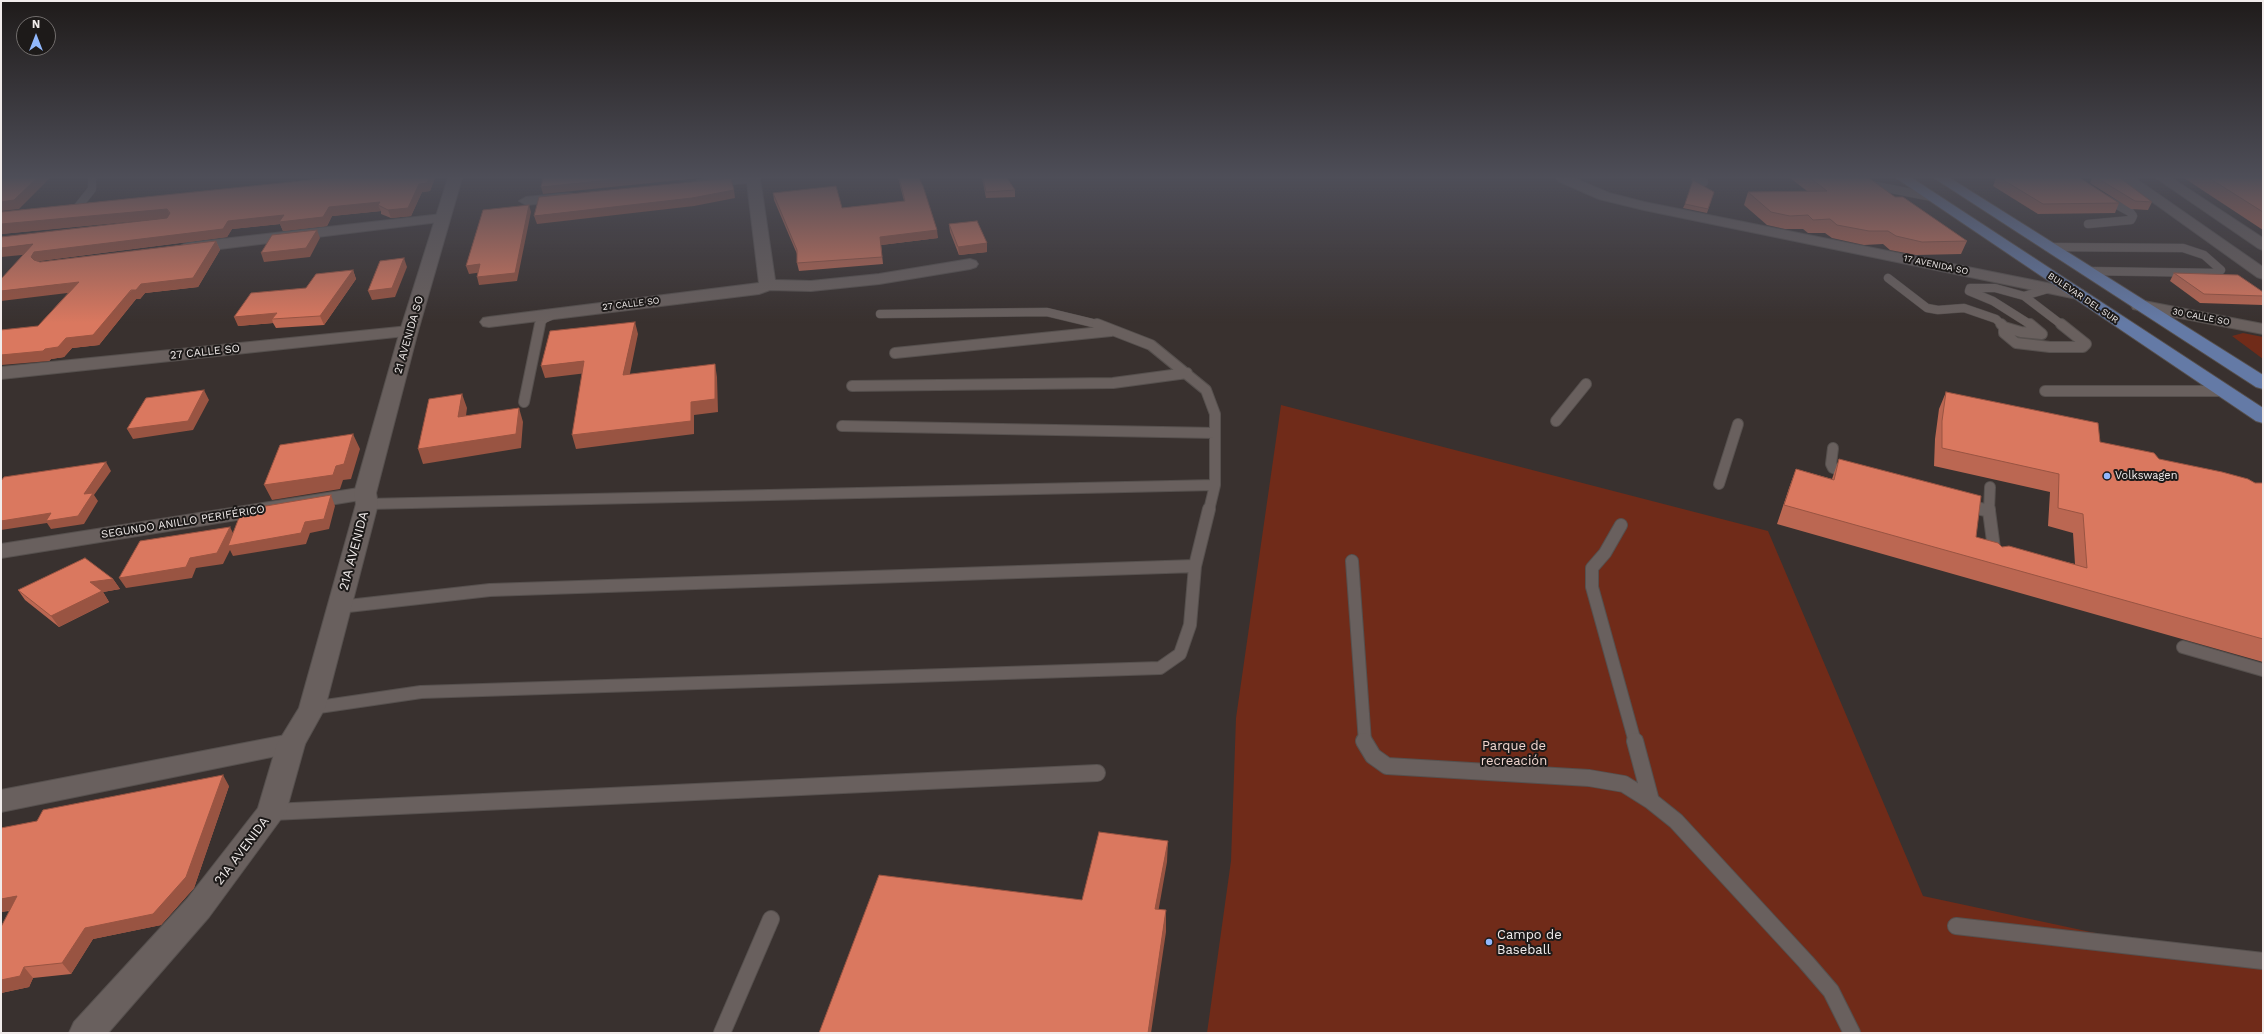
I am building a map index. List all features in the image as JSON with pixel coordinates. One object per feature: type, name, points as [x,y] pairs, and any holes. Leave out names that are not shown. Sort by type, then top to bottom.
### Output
[{"type":"highway","name":"BULEVAR DEL SUR","points":[[1976,226],[2263,417]]},
{"type":"highway","points":[[2016,226],[2263,383]]},
{"type":"street","points":[[169,250],[372,226]]},
{"type":"street","name":"21 AVENIDA SO","points":[[366,498],[409,331],[440,226]]},
{"type":"street","points":[[759,226],[766,282]]},
{"type":"street","name":"17 AVENIDA SO","points":[[1745,226],[2077,294]]},
{"type":"street","points":[[2195,226],[2263,274]]},
{"type":"street","points":[[2235,226],[2263,245]]},
{"type":"street","name":"27 CALLE SO","points":[[489,322],[759,289],[766,282],[811,286],[879,279],[970,264]]},
{"type":"street","name":"30 CALLE SO","points":[[2139,305],[2263,329]]},
{"type":"street","name":"27 CALLE SO","points":[[1,373],[409,331]]},
{"type":"street","name":"SEGUNDO ANILLO PERIFÉRICO","points":[[1,551],[366,498]]},
{"type":"street","name":"21A AVENIDA","points":[[86,1033],[198,908],[271,812],[291,744],[312,708],[366,498]]},
{"type":"street","points":[[1,801],[291,744]]},
{"type":"lane","points":[[2048,247],[2183,248],[2204,255],[2221,270],[2218,273],[2086,271]]},
{"type":"lane","points":[[1888,278],[1927,308],[1938,310],[1969,310],[1996,319],[2004,327],[2021,332],[2042,334],[2040,331],[1993,301],[1969,291],[1970,288],[1995,288],[2024,296],[2086,346],[2076,348],[2056,348],[2021,344],[2009,339],[2004,333],[2004,327]]},
{"type":"lane","points":[[2024,296],[2051,288]]},
{"type":"lane","points":[[312,708],[421,692],[1160,668],[1180,654],[1190,625],[1195,566],[1215,485],[1215,414],[1206,390],[1151,345],[1116,330],[1073,316],[1047,312],[880,314]]},
{"type":"lane","points":[[524,402],[539,326],[544,319],[557,313]]},
{"type":"lane","points":[[895,353],[1063,337],[1116,330]]},
{"type":"lane","points":[[852,386],[1113,383],[1186,373]]},
{"type":"lane","points":[[1556,421],[1586,384]]},
{"type":"lane","points":[[2045,391],[2224,391]]},
{"type":"lane","points":[[1719,484],[1738,424]]},
{"type":"lane","points":[[842,426],[1215,433]]},
{"type":"lane","points":[[1834,448],[1831,464],[1833,468],[1858,477]]},
{"type":"lane","points":[[366,498],[1215,485]]},
{"type":"lane","points":[[1990,487],[1989,511],[1995,559]]},
{"type":"lane","points":[[1953,502],[1989,511]]},
{"type":"lane","points":[[1621,525],[1605,553],[1592,568],[1592,587],[1652,801]]},
{"type":"lane","points":[[1352,561],[1363,740],[1373,756],[1387,766],[1589,778],[1624,784],[1652,801],[1676,821],[1806,962],[1830,991],[1852,1033]]},
{"type":"lane","points":[[339,607],[490,590],[1195,566]]},
{"type":"lane","points":[[2183,647],[2263,670]]},
{"type":"lane","points":[[271,812],[1097,773]]},
{"type":"lane","points":[[722,1033],[771,919]]},
{"type":"lane","points":[[1956,926],[2263,962]]},
{"type":"green space","points":[[2243,333],[2263,337],[2263,359],[2232,336]]},
{"type":"green space","name":"Parque de recreación","points":[[1281,405],[1768,531],[1923,896],[2263,969],[2263,1033],[1207,1033],[1231,861],[1236,718]]},
{"type":"building","points":[[95,226],[225,226],[223,229],[34,252],[31,257],[40,262],[216,241],[193,278],[141,284],[136,290],[131,290],[93,335],[66,338],[58,347],[45,349],[43,351],[1,355],[1,330],[38,326],[79,282],[1,291],[1,279],[33,244],[1,248],[1,237]]},
{"type":"building","points":[[478,226],[525,226],[515,273],[477,277],[480,264],[466,266]]},
{"type":"building","points":[[787,226],[936,226],[937,230],[880,237],[882,257],[797,263],[797,250]]},
{"type":"building","points":[[950,226],[979,226],[987,243],[958,247]]},
{"type":"building","points":[[1844,226],[1946,226],[1967,241],[1922,242],[1896,236],[1888,231],[1869,231]]},
{"type":"building","points":[[317,230],[306,248],[261,253],[272,235]]},
{"type":"building","points":[[404,258],[392,288],[368,291],[380,261]]},
{"type":"building","points":[[353,270],[320,316],[272,319],[277,313],[234,317],[251,293],[306,288],[316,274]]},
{"type":"building","points":[[2174,273],[2238,275],[2263,292],[2263,296],[2204,294]]},
{"type":"building","points":[[635,322],[623,375],[715,364],[715,399],[691,402],[691,421],[572,435],[584,361],[541,366],[550,331]]},
{"type":"building","points":[[204,390],[188,421],[127,429],[146,398]]},
{"type":"building","points":[[1946,392],[2098,423],[2100,442],[2154,453],[2159,459],[2222,472],[2248,479],[2255,483],[2263,483],[2263,639],[1784,505],[1796,469],[1834,480],[1839,459],[1981,496],[1976,537],[1998,543],[2002,547],[2009,546],[2087,568],[2083,514],[2058,508],[2059,474],[1942,448],[1942,421]]},
{"type":"building","points":[[462,394],[458,417],[519,408],[516,434],[418,449],[429,399]]},
{"type":"building","points":[[353,434],[344,464],[336,466],[333,475],[264,485],[280,445]]},
{"type":"building","points":[[106,462],[84,494],[93,493],[78,516],[46,521],[51,513],[1,521],[1,481],[4,477]]},
{"type":"building","points":[[331,495],[324,519],[305,522],[301,533],[228,546],[240,515],[258,512],[260,507]]},
{"type":"building","points":[[230,527],[217,553],[190,558],[186,567],[119,578],[140,541]]},
{"type":"building","points":[[85,558],[113,579],[90,582],[102,591],[51,616],[18,590]]},
{"type":"building","points":[[223,775],[186,877],[153,914],[85,928],[62,963],[24,967],[20,976],[1,980],[1,927],[17,896],[1,899],[1,828],[37,821],[43,810]]},
{"type":"building","points":[[1099,832],[1168,841],[1155,909],[1166,910],[1148,1033],[819,1033],[879,875],[1082,900]]},
{"type":"place","name":"Volkswagen","points":[[2107,476]]},
{"type":"place","name":"Campo de Baseball","points":[[1489,942]]}]
